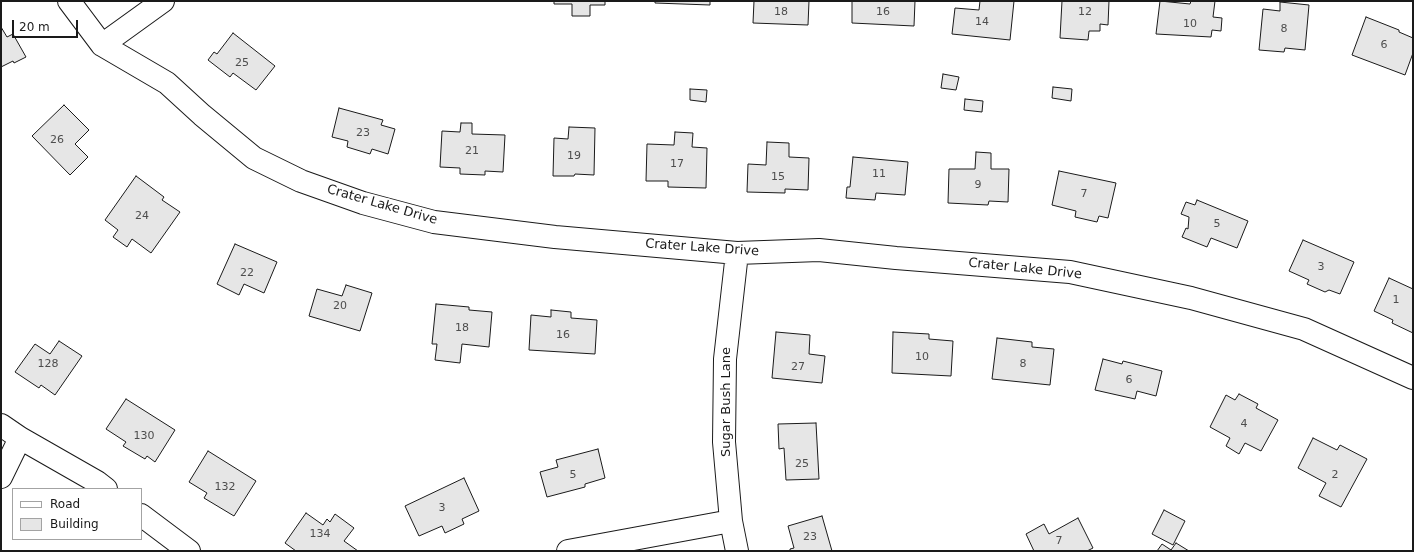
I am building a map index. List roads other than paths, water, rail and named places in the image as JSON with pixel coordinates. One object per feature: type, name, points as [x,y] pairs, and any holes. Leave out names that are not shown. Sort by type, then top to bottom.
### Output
[{"type":"street","name":"Crater Lake Drive","points":[[69,1],[102,45],[167,83],[202,115],[254,158],[301,181],[362,203],[434,222],[555,237],[737,253],[819,250],[896,258],[1070,272],[1191,298],[1304,329],[1413,378]]},
{"type":"street","points":[[102,45],[163,1]]},
{"type":"street","name":"Sugar Bush Lane","points":[[737,253],[725,359],[724,442],[731,521],[737,551]]},
{"type":"street","points":[[1,425],[20,438],[97,482],[105,488]]},
{"type":"street","points":[[1,477],[20,438]]},
{"type":"street","points":[[142,516],[189,551]]},
{"type":"street","points":[[568,551],[731,521]]}]
